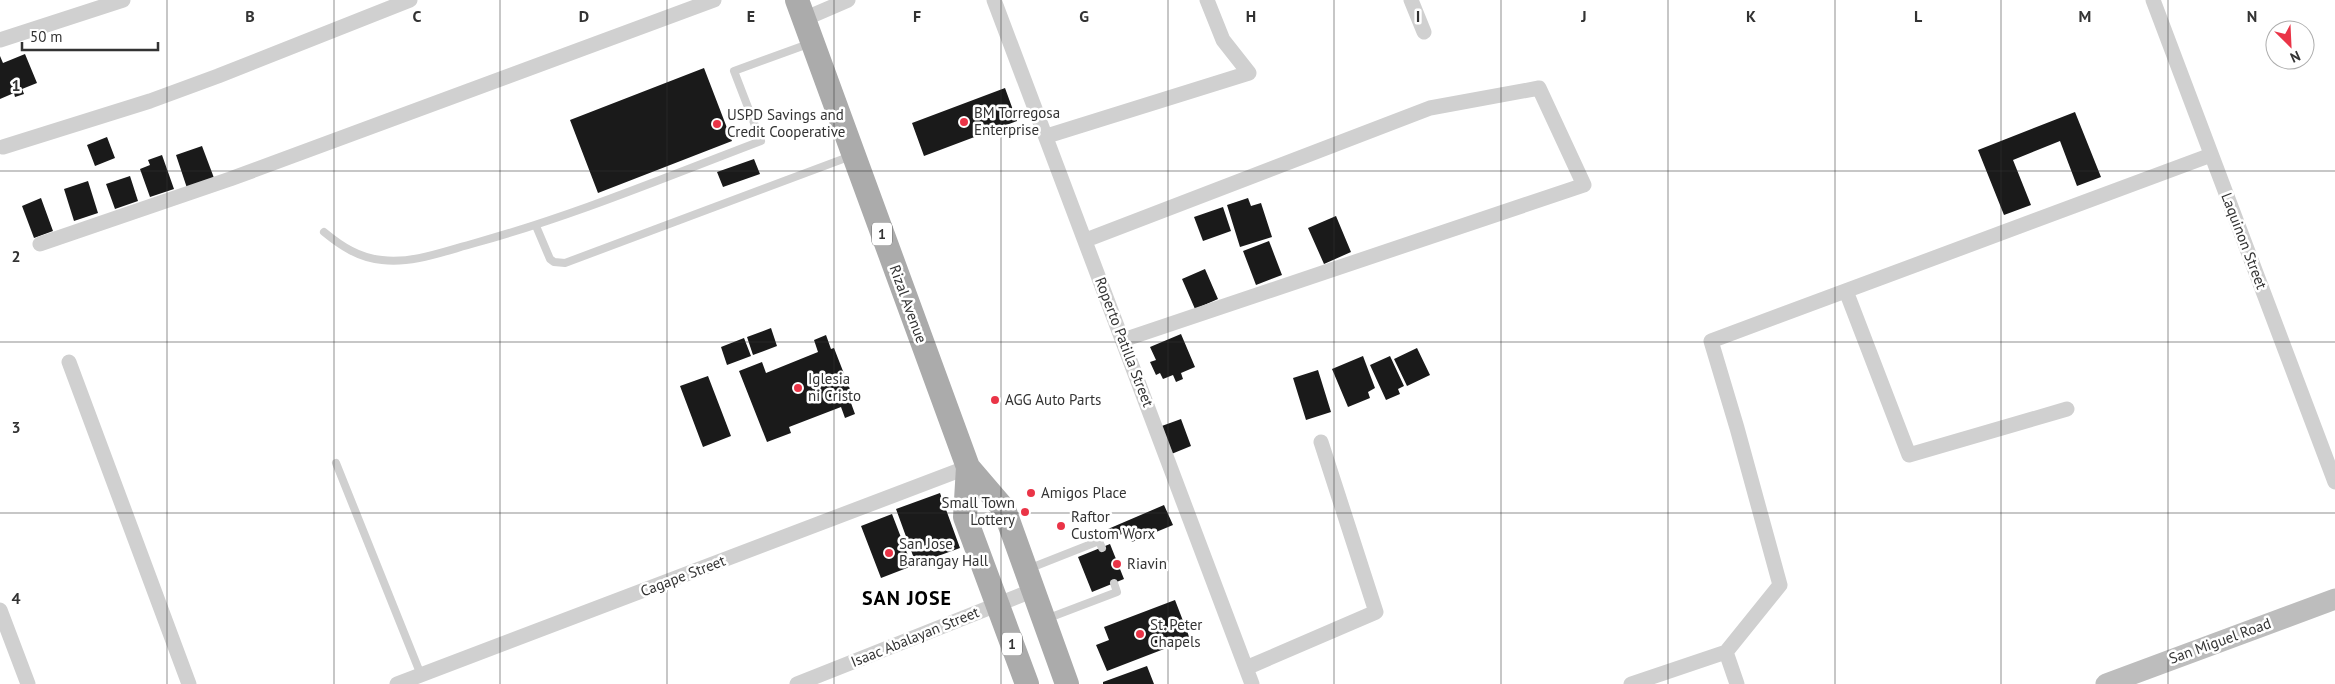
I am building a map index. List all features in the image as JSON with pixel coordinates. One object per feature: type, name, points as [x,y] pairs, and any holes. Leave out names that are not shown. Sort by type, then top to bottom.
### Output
[{"type":"main road","name":"Rizal Avenue","points":[[800,9],[968,467],[1004,509],[1067,684]]},
{"type":"main road","name":"Rizal Avenue","points":[[968,467],[965,517],[1027,684]]},
{"type":"street","points":[[0,40],[124,0]]},
{"type":"street","points":[[3,147],[150,101],[410,0]]},
{"type":"street","points":[[40,244],[230,179],[714,0]]},
{"type":"street","points":[[800,9],[848,0]]},
{"type":"street","name":"Roperto Patilla Street","points":[[994,0],[1047,136],[1252,684]]},
{"type":"street","points":[[1047,136],[1249,72],[1223,40],[1207,0]]},
{"type":"street","points":[[1411,0],[1424,32]]},
{"type":"street","name":"Laquinon Street","points":[[2153,0],[2335,482]]},
{"type":"street","points":[[1086,240],[1430,108],[1539,88],[1584,185],[1123,340]]},
{"type":"street","points":[[1630,684],[1726,652],[1780,585],[1711,341],[2211,155]]},
{"type":"street","points":[[1846,291],[1909,455],[2067,409]]},
{"type":"street","points":[[69,362],[189,684]]},
{"type":"street","points":[[1246,668],[1376,612],[1321,442]]},
{"type":"street","name":"Cagape Street","points":[[397,684],[968,467]]},
{"type":"street","name":"Isaac Abalayan Street","points":[[797,684],[834,677],[998,604],[1030,580]]},
{"type":"street","name":"San Miguel Road","points":[[2106,684],[2335,599]]},
{"type":"street","points":[[0,610],[28,684]]},
{"type":"street","points":[[1726,652],[1737,684]]},
{"type":"lane","points":[[324,232],[358,254],[382,260],[406,260],[536,226],[761,141],[734,71],[813,42]]},
{"type":"lane","points":[[536,226],[550,259],[554,262],[565,263],[853,155]]},
{"type":"lane","points":[[336,463],[421,675]]},
{"type":"lane","points":[[1030,580],[1099,541],[1102,548]]},
{"type":"lane","points":[[1044,620],[1117,592],[1114,583]]},
{"type":"building","points":[[25,54],[37,83],[22,89],[24,94],[15,97],[14,93],[0,99],[0,56],[3,63]]},
{"type":"building","points":[[704,68],[732,141],[598,193],[570,120]]},
{"type":"building","name":"BM Torregosa Enterprise","points":[[1005,88],[1017,121],[924,156],[912,123]]},
{"type":"building","points":[[2075,112],[2101,177],[2077,186],[2060,141],[2013,160],[2031,205],[2004,215],[1978,150]]},
{"type":"building","points":[[107,137],[115,158],[95,166],[87,145]]},
{"type":"building","points":[[202,146],[214,178],[187,188],[176,155]]},
{"type":"building","points":[[162,155],[174,189],[150,197],[140,169],[150,165],[148,160]]},
{"type":"building","points":[[754,159],[760,174],[723,187],[717,172]]},
{"type":"building","points":[[130,176],[138,201],[115,209],[106,184]]},
{"type":"building","points":[[88,181],[98,213],[74,221],[64,189]]},
{"type":"building","points":[[41,198],[53,231],[34,238],[22,206]]},
{"type":"building","points":[[1248,198],[1251,206],[1261,203],[1272,237],[1240,247],[1227,205]]},
{"type":"building","points":[[1223,207],[1231,231],[1203,241],[1194,217]]},
{"type":"building","points":[[1336,216],[1351,252],[1324,264],[1308,228]]},
{"type":"building","points":[[1269,241],[1282,275],[1256,285],[1243,251]]},
{"type":"building","points":[[1205,269],[1218,299],[1195,309],[1182,279]]},
{"type":"building","points":[[771,328],[777,346],[753,355],[747,337]]},
{"type":"building","points":[[1181,334],[1195,367],[1181,373],[1183,379],[1176,382],[1173,375],[1163,379],[1160,373],[1156,375],[1150,362],[1156,360],[1150,347]]},
{"type":"building","name":"Iglesia ni Cristo","points":[[826,335],[831,349],[834,348],[855,402],[851,403],[855,414],[845,418],[841,407],[789,427],[791,433],[767,442],[739,371],[762,362],[766,373],[818,352],[814,340]]},
{"type":"building","points":[[744,338],[751,356],[727,365],[721,347]]},
{"type":"building","points":[[1417,348],[1430,375],[1407,386],[1394,359]]},
{"type":"building","points":[[1363,356],[1375,388],[1368,392],[1370,398],[1348,407],[1332,369]]},
{"type":"building","points":[[1390,356],[1404,386],[1398,389],[1400,394],[1386,400],[1370,365]]},
{"type":"building","points":[[1318,370],[1331,412],[1306,420],[1293,378]]},
{"type":"building","points":[[708,376],[731,436],[703,447],[680,386]]},
{"type":"building","points":[[1181,419],[1191,446],[1169,455],[1159,427]]},
{"type":"building","points":[[940,493],[960,548],[916,564],[896,509]]},
{"type":"building","points":[[1164,505],[1173,525],[1132,542],[1127,532],[1112,538],[1108,529]]},
{"type":"building","name":"San Jose Barangay Hall","points":[[892,514],[912,566],[881,578],[861,526]]},
{"type":"building","points":[[1110,544],[1124,579],[1092,592],[1078,557]]},
{"type":"building","points":[[1175,600],[1190,639],[1107,671],[1096,645],[1109,640],[1104,627]]},
{"type":"building","points":[[1147,666],[1154,684],[1103,684],[1103,682]]},
{"type":"place","name":"BM Torregosa Enterprise","points":[[964,122]]},
{"type":"place","name":"USPD Savings and Credit Cooperative","points":[[717,124]]},
{"type":"place","name":"Iglesia ni Cristo","points":[[798,388]]},
{"type":"place","name":"AGG Auto Parts","points":[[995,400]]},
{"type":"place","name":"Amigos Place","points":[[1031,493]]},
{"type":"place","name":"Small Town Lottery","points":[[1025,512]]},
{"type":"place","name":"Raftor Custom Worx","points":[[1061,526]]},
{"type":"place","name":"San Jose Barangay Hall","points":[[889,553]]},
{"type":"place","name":"Riavin","points":[[1117,564]]},
{"type":"place","name":"St. Peter Chapels","points":[[1140,634]]},
{"type":"district","name":"SAN JOSE","points":[[907,598]]}]
